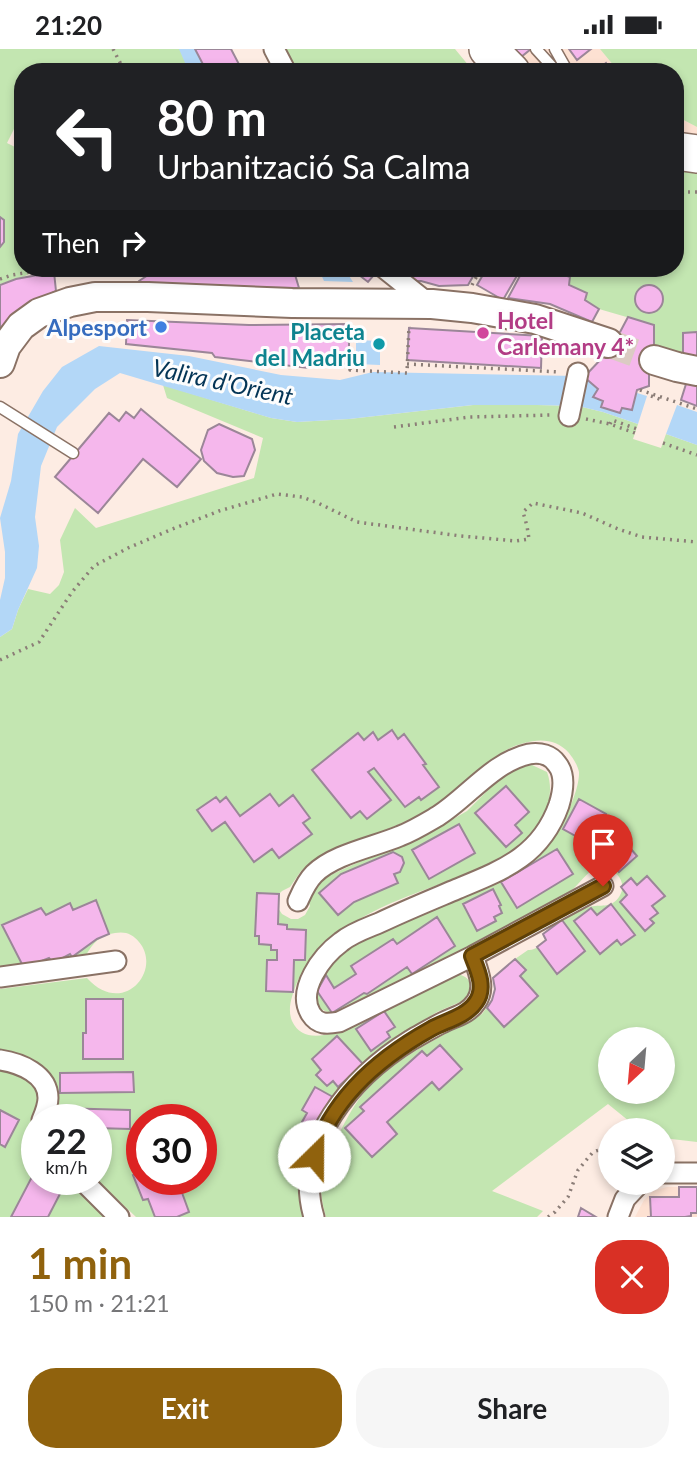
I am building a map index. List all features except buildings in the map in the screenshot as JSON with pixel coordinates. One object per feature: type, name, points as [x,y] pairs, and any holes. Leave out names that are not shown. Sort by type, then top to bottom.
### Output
[{"type":"highway","points":[[488,49],[501,63]]},
{"type":"main road","points":[[0,363],[6,346],[21,326],[39,313],[87,299],[148,297],[292,303],[419,314],[485,310],[535,319],[608,343]]},
{"type":"main road","points":[[654,360],[697,371]]},
{"type":"street","points":[[391,277],[419,314]]},
{"type":"street","points":[[569,417],[578,373]]},
{"type":"street","points":[[298,901],[312,875],[326,864],[403,835],[438,816],[505,763],[541,753],[558,764],[563,782],[558,809],[541,839],[500,871],[387,919],[341,942],[310,980],[306,1003],[311,1014],[318,1022],[338,1022],[472,956],[603,886]]},
{"type":"street","points":[[314,1217],[309,1175],[320,1138],[339,1105],[359,1081],[389,1055],[442,1023],[466,1013],[477,1002],[481,981],[472,956]]},
{"type":"street","points":[[0,977],[116,961]]},
{"type":"street","points":[[0,1060],[27,1067],[41,1080],[46,1088],[47,1104]]},
{"type":"street","points":[[675,1173],[697,1173]]},
{"type":"street","points":[[97,1195],[119,1217]]},
{"type":"street","points":[[618,1217],[629,1195]]},
{"type":"lane","points":[[536,49],[549,63]]},
{"type":"lane","points":[[0,407],[73,453]]},
{"type":"path","points":[[349,322],[350,370],[407,373],[419,314]]},
{"type":"path","points":[[407,364],[578,373]]},
{"type":"path","points":[[640,390],[697,409]]},
{"type":"path","points":[[650,396],[675,402]]},
{"type":"path","points":[[394,427],[470,417],[545,414],[610,425],[635,433]]},
{"type":"path","points":[[610,425],[612,420],[640,430]]},
{"type":"path","points":[[663,443],[697,455]]},
{"type":"path","points":[[0,660],[39,642],[72,592],[94,566],[170,530],[219,511],[276,494],[310,500],[358,522],[461,536],[516,541],[529,539],[523,513],[533,503],[582,513],[642,537],[697,541]]},
{"type":"path","points":[[548,1217],[568,1197],[578,1170],[593,1152],[598,1150]]},
{"type":"shaded area","points":[[503,49],[600,49],[612,63],[518,63]]},
{"type":"shaded area","points":[[684,120],[697,127],[697,140],[684,138]]},
{"type":"shaded area","points":[[675,1187],[697,1187],[697,1217],[635,1217],[649,1195],[675,1195]]},
{"type":"green space","points":[[0,49],[195,49],[202,63],[14,63],[14,129],[7,143],[14,146],[14,277],[23,277],[0,284]]},
{"type":"green space","points":[[280,49],[455,49],[467,63],[285,63]]},
{"type":"green space","points":[[600,49],[697,49],[697,127],[684,120],[684,63],[612,63]]},
{"type":"green space","points":[[684,170],[697,172],[697,332],[683,333],[683,356],[654,347],[654,325],[599,309],[569,285],[570,277],[684,277]]},
{"type":"green space","points":[[163,385],[271,418],[297,422],[473,405],[578,406],[638,424],[633,439],[661,448],[666,434],[697,445],[697,1142],[675,1139],[675,1118],[625,1118],[608,1104],[492,1191],[543,1211],[537,1217],[326,1217],[321,1194],[324,1166],[348,1116],[365,1091],[409,1055],[482,1014],[515,959],[546,940],[543,934],[552,926],[570,914],[616,901],[622,891],[621,880],[613,871],[601,868],[592,870],[572,890],[469,947],[332,1013],[322,1009],[317,1003],[316,994],[325,975],[350,948],[364,939],[448,904],[505,876],[532,858],[555,836],[571,805],[579,772],[569,753],[547,741],[531,742],[506,750],[431,809],[317,858],[301,871],[290,887],[279,894],[278,908],[282,914],[298,919],[305,915],[310,906],[307,899],[326,877],[441,826],[467,811],[499,779],[517,767],[532,765],[547,772],[550,790],[547,808],[532,833],[517,848],[489,865],[403,898],[360,919],[322,947],[307,964],[292,998],[291,1016],[295,1027],[300,1031],[316,1036],[333,1033],[456,974],[467,979],[473,989],[467,999],[437,1012],[380,1051],[333,1097],[304,1151],[300,1192],[305,1217],[136,1217],[112,1194],[112,1104],[52,1104],[54,1086],[0,1053],[0,989],[87,978],[101,989],[114,993],[126,992],[136,986],[146,965],[145,953],[139,942],[131,935],[119,932],[101,938],[86,955],[0,970],[0,637],[12,629],[28,589],[50,594],[59,585],[64,572],[60,540],[75,508],[96,528],[254,478],[263,438],[167,398]]},
{"type":"green space","points":[[0,1066],[24,1075],[36,1087],[36,1104],[21,1104],[21,1195],[81,1195],[104,1217],[0,1217]]},
{"type":"water","points":[[179,49],[195,49],[202,63],[185,63]]},
{"type":"water","points":[[322,277],[350,277],[353,282],[324,281]]},
{"type":"water","points":[[356,340],[380,341],[380,365],[356,364]]},
{"type":"water","name":"Valira d'Orient","points":[[99,346],[189,356],[281,375],[340,380],[373,372],[576,376],[587,379],[598,389],[593,397],[603,401],[601,407],[619,413],[622,408],[632,410],[637,393],[647,396],[638,424],[578,406],[537,405],[473,405],[297,422],[271,418],[120,373],[95,389],[57,427],[41,466],[35,517],[39,546],[37,568],[12,629],[0,637],[0,600],[5,578],[5,552],[0,518],[11,481],[18,434],[43,391],[62,367]]},
{"type":"water","points":[[677,405],[697,412],[697,445],[666,434]]},
{"type":"tunnel","points":[[608,343],[654,360]]},
{"type":"place","name":"Alpesport","points":[[161,327]]},
{"type":"place","name":"Hotel Carlemany 4*","points":[[483,333]]},
{"type":"place","name":"Placeta del Madriu","points":[[379,344]]},
{"type":"route","points":[[314,1156],[320,1138],[339,1105],[359,1081],[389,1055],[442,1023],[466,1013],[477,1002],[481,981],[472,956],[603,886]]}]
